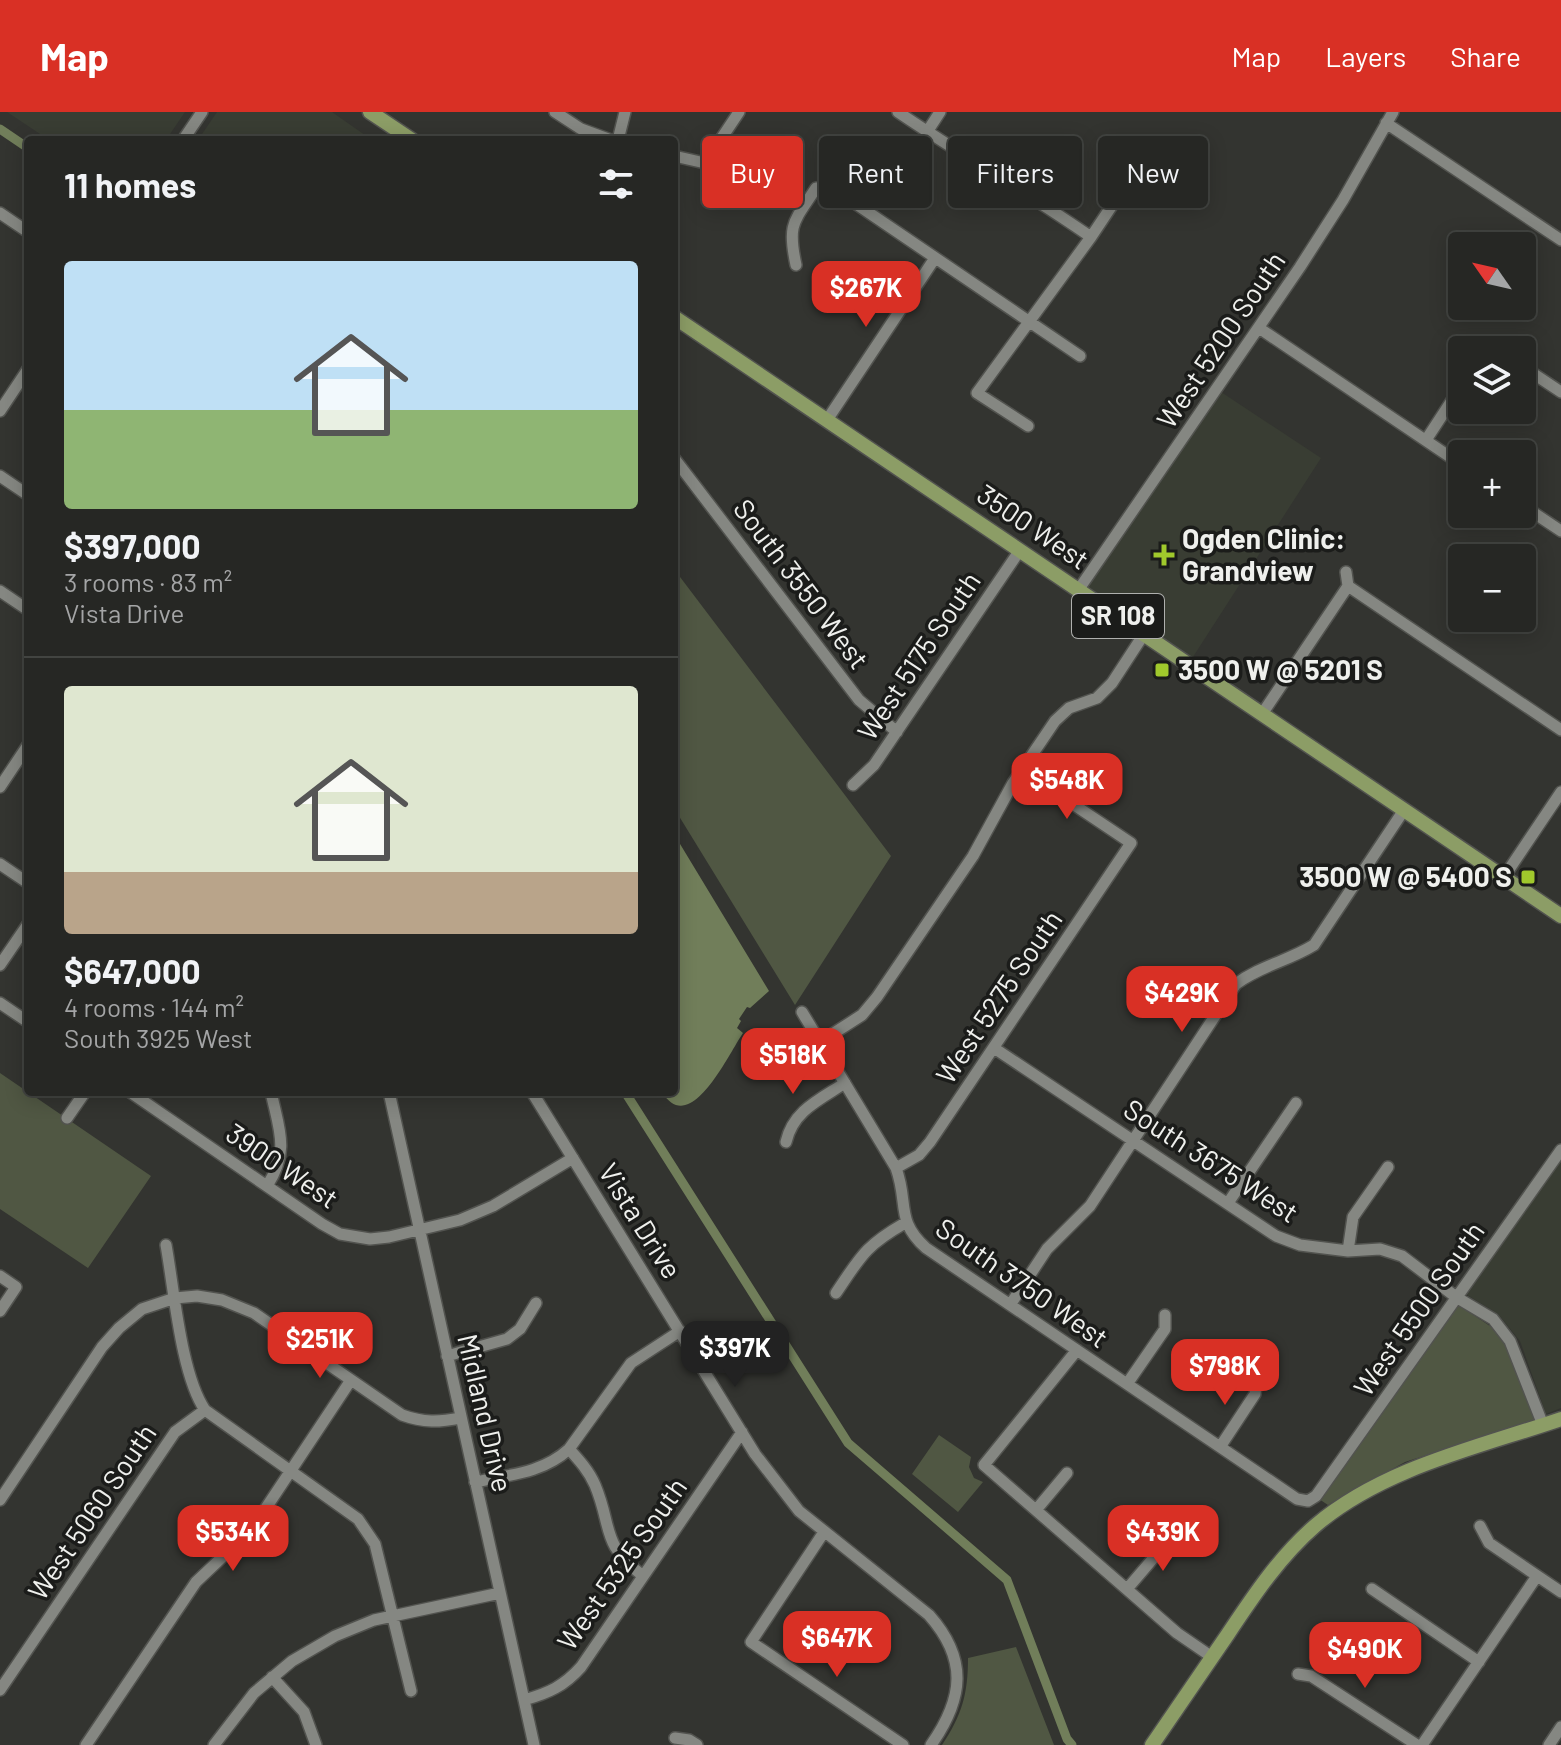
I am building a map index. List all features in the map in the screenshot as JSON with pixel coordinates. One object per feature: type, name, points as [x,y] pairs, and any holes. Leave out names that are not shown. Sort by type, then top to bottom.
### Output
[{"type":"main road","points":[[370,112],[406,136]]},
{"type":"main road","name":"3500 West","points":[[678,320],[1561,916]]},
{"type":"main road","points":[[1152,1745],[1259,1588],[1287,1552],[1317,1524],[1353,1499],[1403,1474],[1561,1419]]},
{"type":"street","points":[[186,136],[202,112]]},
{"type":"street","points":[[555,112],[581,129],[600,136]]},
{"type":"street","points":[[619,136],[625,112]]},
{"type":"street","points":[[678,157],[705,163],[739,112]]},
{"type":"street","points":[[898,112],[971,162],[1014,184],[1091,237]]},
{"type":"street","points":[[927,132],[940,112]]},
{"type":"street","name":"West 5200 South","points":[[1079,589],[1259,328],[1343,200],[1393,112]]},
{"type":"street","points":[[1386,123],[1561,240]]},
{"type":"street","points":[[796,265],[791,240],[792,225],[816,188],[831,187],[1080,356]]},
{"type":"street","points":[[1028,426],[977,393],[1110,208]]},
{"type":"street","points":[[0,213],[24,229]]},
{"type":"street","points":[[827,420],[935,258]]},
{"type":"street","points":[[1259,328],[1448,455]]},
{"type":"street","points":[[0,411],[24,375]]},
{"type":"street","points":[[1536,375],[1561,392]]},
{"type":"street","points":[[1426,440],[1448,406]]},
{"type":"street","name":"South 3550 West","points":[[678,463],[859,700],[897,732]]},
{"type":"street","points":[[0,476],[24,492]]},
{"type":"street","points":[[1536,514],[1561,531]]},
{"type":"street","name":"West 5175 South","points":[[853,785],[874,765],[1020,550]]},
{"type":"street","points":[[1262,714],[1348,586],[1346,572]]},
{"type":"street","points":[[1348,586],[1561,730]]},
{"type":"street","points":[[1,595],[24,608]]},
{"type":"street","points":[[820,1042],[862,1015],[877,997],[973,856],[1022,770],[1055,721],[1069,708],[1097,698],[1112,683],[1144,634]]},
{"type":"street","points":[[0,787],[24,751]]},
{"type":"street","name":"West 5275 South","points":[[896,1168],[919,1155],[930,1142],[1131,843],[1022,770]]},
{"type":"street","points":[[1504,877],[1561,792]]},
{"type":"street","points":[[1010,1305],[1047,1249],[1090,1206],[1236,984],[1254,970],[1297,956],[1314,945],[1404,810]]},
{"type":"street","points":[[0,864],[24,880]]},
{"type":"street","points":[[0,965],[24,930]]},
{"type":"street","points":[[0,1003],[24,1019]]},
{"type":"street","name":"South 3750 West","points":[[802,1012],[896,1168],[903,1188],[905,1223],[913,1237],[1297,1499],[1308,1501],[1316,1496]]},
{"type":"street","name":"South 3675 West","points":[[994,1048],[1276,1236],[1300,1245],[1348,1251],[1380,1249],[1402,1256],[1456,1297],[1493,1319],[1510,1341],[1543,1425]]},
{"type":"street","points":[[786,1142],[789,1127],[799,1113],[845,1083]]},
{"type":"street","points":[[67,1118],[82,1096]]},
{"type":"street","name":"3900 West","points":[[136,1096],[322,1224],[354,1238],[389,1237],[460,1220],[493,1206],[573,1158]]},
{"type":"street","points":[[267,1186],[282,1157],[272,1096]]},
{"type":"street","name":"Midland Drive","points":[[390,1096],[534,1745]]},
{"type":"street","name":"Vista Drive","points":[[534,1096],[783,1493],[799,1511],[929,1615],[941,1629],[956,1659],[955,1697],[950,1716],[931,1745]]},
{"type":"street","points":[[1228,1203],[1296,1103]]},
{"type":"street","name":"West 5500 South","points":[[1316,1496],[1561,1150]]},
{"type":"street","points":[[1348,1251],[1353,1217],[1388,1167]]},
{"type":"street","points":[[836,1293],[865,1249],[905,1223]]},
{"type":"street","points":[[166,1245],[189,1373],[197,1398],[205,1410],[358,1519],[375,1544],[411,1691]]},
{"type":"street","points":[[0,1276],[16,1287],[0,1311]]},
{"type":"street","points":[[0,1500],[102,1347],[142,1309],[175,1298],[197,1296],[222,1300],[254,1313],[402,1415],[439,1423],[461,1418]]},
{"type":"street","points":[[447,1356],[507,1339],[520,1329],[536,1303]]},
{"type":"street","points":[[1127,1384],[1165,1329],[1165,1315]]},
{"type":"street","points":[[475,1482],[546,1466],[569,1449],[631,1363],[680,1331]]},
{"type":"street","points":[[1077,1350],[984,1465],[1177,1633],[1212,1657]]},
{"type":"street","points":[[1220,1447],[1255,1394],[1257,1377]]},
{"type":"street","points":[[86,1745],[196,1582],[252,1529],[351,1380]]},
{"type":"street","name":"West 5060 South","points":[[0,1690],[175,1432],[205,1410]]},
{"type":"street","name":"West 5325 South","points":[[524,1700],[551,1692],[568,1682],[581,1667],[742,1432]]},
{"type":"street","points":[[569,1449],[594,1482],[604,1523],[614,1547],[643,1576]]},
{"type":"street","points":[[1036,1510],[1067,1473]]},
{"type":"street","points":[[1480,1526],[1489,1543],[1561,1592]]},
{"type":"street","points":[[824,1532],[751,1642],[903,1745]]},
{"type":"street","points":[[1127,1589],[1157,1554],[1160,1538]]},
{"type":"street","points":[[1298,1674],[1311,1676],[1420,1745],[1537,1576]]},
{"type":"street","points":[[1372,1589],[1479,1662]]},
{"type":"street","points":[[214,1745],[254,1693],[292,1661],[335,1636],[374,1620],[500,1593]]},
{"type":"street","points":[[272,1677],[304,1712],[316,1745]]},
{"type":"street","points":[[1549,1745],[1561,1727]]},
{"type":"street","points":[[675,1738],[697,1745]]},
{"type":"shaded area","points":[[7,112],[185,112],[169,136],[43,136]]},
{"type":"shaded area","points":[[217,112],[332,112],[366,136],[201,136]]},
{"type":"shaded area","points":[[1215,388],[1321,458],[1191,660],[1080,586]]},
{"type":"shaded area","points":[[678,574],[891,856],[795,1005],[678,815]]},
{"type":"shaded area","points":[[678,841],[769,991],[750,1008],[747,1007],[739,1019],[737,1028],[743,1033],[707,1088],[684,1105],[673,1104],[666,1096],[678,1096]]},
{"type":"shaded area","points":[[0,1073],[24,1089],[24,1096],[34,1096],[151,1176],[88,1268],[0,1209]]},
{"type":"shaded area","points":[[1561,1160],[1561,1408],[1546,1414],[1520,1341],[1498,1314],[1467,1295]]},
{"type":"shaded area","points":[[1454,1302],[1490,1326],[1512,1349],[1536,1420],[1405,1462],[1328,1505],[1319,1499]]},
{"type":"shaded area","points":[[939,1435],[971,1457],[969,1467],[974,1478],[983,1482],[958,1512],[912,1474]]},
{"type":"shaded area","points":[[1016,1647],[1054,1745],[942,1745],[962,1704],[968,1658]]},
{"type":"waterway","points":[[0,129],[24,145]]},
{"type":"waterway","points":[[628,1096],[848,1443],[1007,1580],[1067,1739],[1072,1745]]},
{"type":"place","name":"Ogden Clinic: Grandview","points":[[1164,555]]},
{"type":"place","name":"3500 W @ 5201 S","points":[[1162,670]]},
{"type":"place","name":"3500 W @ 5400 S","points":[[1528,877]]}]
